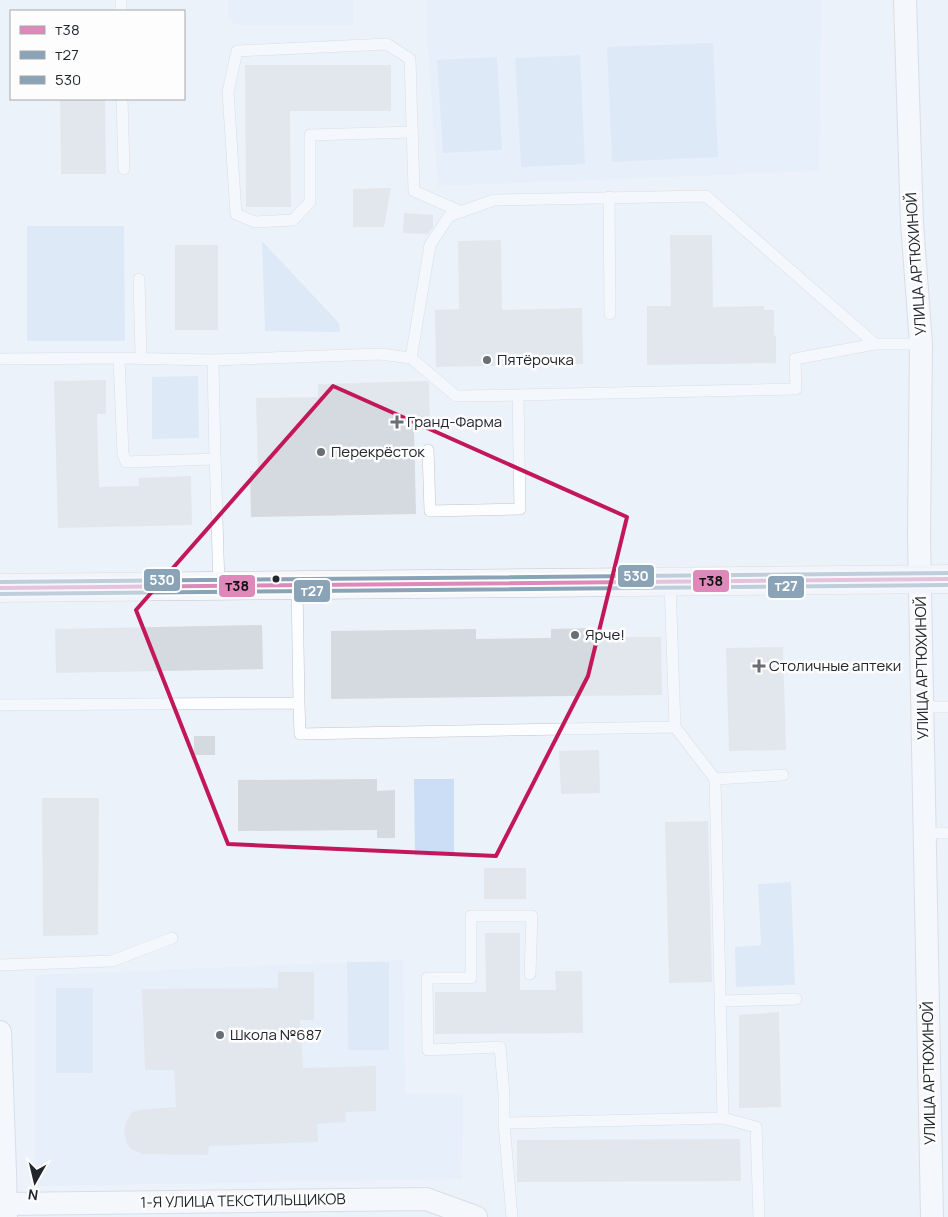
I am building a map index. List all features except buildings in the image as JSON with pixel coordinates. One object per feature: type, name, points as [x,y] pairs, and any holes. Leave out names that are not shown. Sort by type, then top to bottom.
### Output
[{"type":"main road","points":[[0,588],[948,579]]},
{"type":"street","name":"УЛИЦА АРТЮХИНОЙ","points":[[905,0],[912,223],[920,344],[920,580],[932,1217]]},
{"type":"street","points":[[0,1032],[3,1172],[6,1210]]},
{"type":"street","name":"1-Я УЛИЦА ТЕКСТИЛЬЩИКОВ","points":[[6,1210],[426,1200],[476,1217]]},
{"type":"lane","points":[[413,132],[310,135],[310,202],[293,220],[255,222],[236,214],[228,92],[236,52],[387,44],[410,59],[413,132],[414,191],[462,212]]},
{"type":"lane","points":[[122,100],[124,169]]},
{"type":"lane","points":[[411,358],[430,245],[449,216],[494,200],[706,196],[876,344]]},
{"type":"lane","points":[[609,198],[610,314]]},
{"type":"lane","points":[[139,279],[141,358]]},
{"type":"lane","points":[[0,359],[141,358],[213,360],[380,354],[411,358],[456,396],[796,389],[795,359],[876,344],[920,344]]},
{"type":"lane","points":[[119,358],[123,454],[126,462],[215,459],[214,452]]},
{"type":"lane","points":[[213,360],[218,586]]},
{"type":"lane","points":[[428,450],[430,511],[520,509],[518,394]]},
{"type":"lane","points":[[670,582],[675,727],[716,779],[723,1118]]},
{"type":"lane","points":[[298,585],[300,734],[675,727]]},
{"type":"lane","points":[[0,705],[299,703]]},
{"type":"lane","points":[[923,707],[948,707]]},
{"type":"lane","points":[[716,779],[783,775]]},
{"type":"lane","points":[[926,833],[948,833]]},
{"type":"lane","points":[[512,1217],[500,1047],[428,1050],[427,978],[471,978],[471,916],[532,916],[530,974]]},
{"type":"lane","points":[[0,965],[112,961],[172,938]]},
{"type":"lane","points":[[720,1001],[796,999]]},
{"type":"lane","points":[[504,1123],[723,1118],[756,1127],[759,1217]]},
{"type":"highlighted area","points":[[333,386],[627,517],[588,676],[496,856],[228,844],[136,610]]},
{"type":"shaded area","points":[[228,0],[353,0],[353,25],[236,25],[228,18]]},
{"type":"shaded area","points":[[427,0],[821,0],[819,171],[438,186],[427,40]]},
{"type":"shaded area","points":[[713,43],[718,157],[612,162],[607,47]]},
{"type":"shaded area","points":[[580,55],[585,164],[521,167],[515,58]]},
{"type":"shaded area","points":[[497,57],[502,150],[443,153],[437,60]]},
{"type":"shaded area","points":[[27,226],[124,226],[125,341],[27,341]]},
{"type":"shaded area","points":[[262,241],[339,323],[340,332],[265,331]]},
{"type":"shaded area","points":[[198,376],[199,438],[152,439],[152,377]]},
{"type":"shaded area","points":[[414,779],[454,779],[454,856],[415,856]]},
{"type":"shaded area","points":[[791,882],[795,985],[736,987],[735,947],[761,945],[758,884]]},
{"type":"shaded area","name":"Школа №687","points":[[403,960],[405,1094],[463,1094],[462,1179],[35,1186],[35,975]]},
{"type":"shaded area","points":[[347,962],[389,962],[389,1050],[348,1050]]},
{"type":"shaded area","points":[[56,988],[93,988],[93,1073],[56,1073]]},
{"type":"transit line","name":"530","points":[[0,582],[948,573]]},
{"type":"transit line","name":"т38","points":[[0,588],[948,579]]},
{"type":"transit line","name":"т27","points":[[0,594],[948,585]]},
{"type":"place","name":"Пятёрочка","points":[[487,360]]},
{"type":"place","name":"Гранд-Фарма","points":[[397,422]]},
{"type":"place","name":"Перекрёсток","points":[[321,452]]},
{"type":"place","name":"Ярче!","points":[[575,635]]},
{"type":"place","name":"Столичные аптеки","points":[[759,666]]},
{"type":"place","name":"Школа №687","points":[[220,1035]]}]
